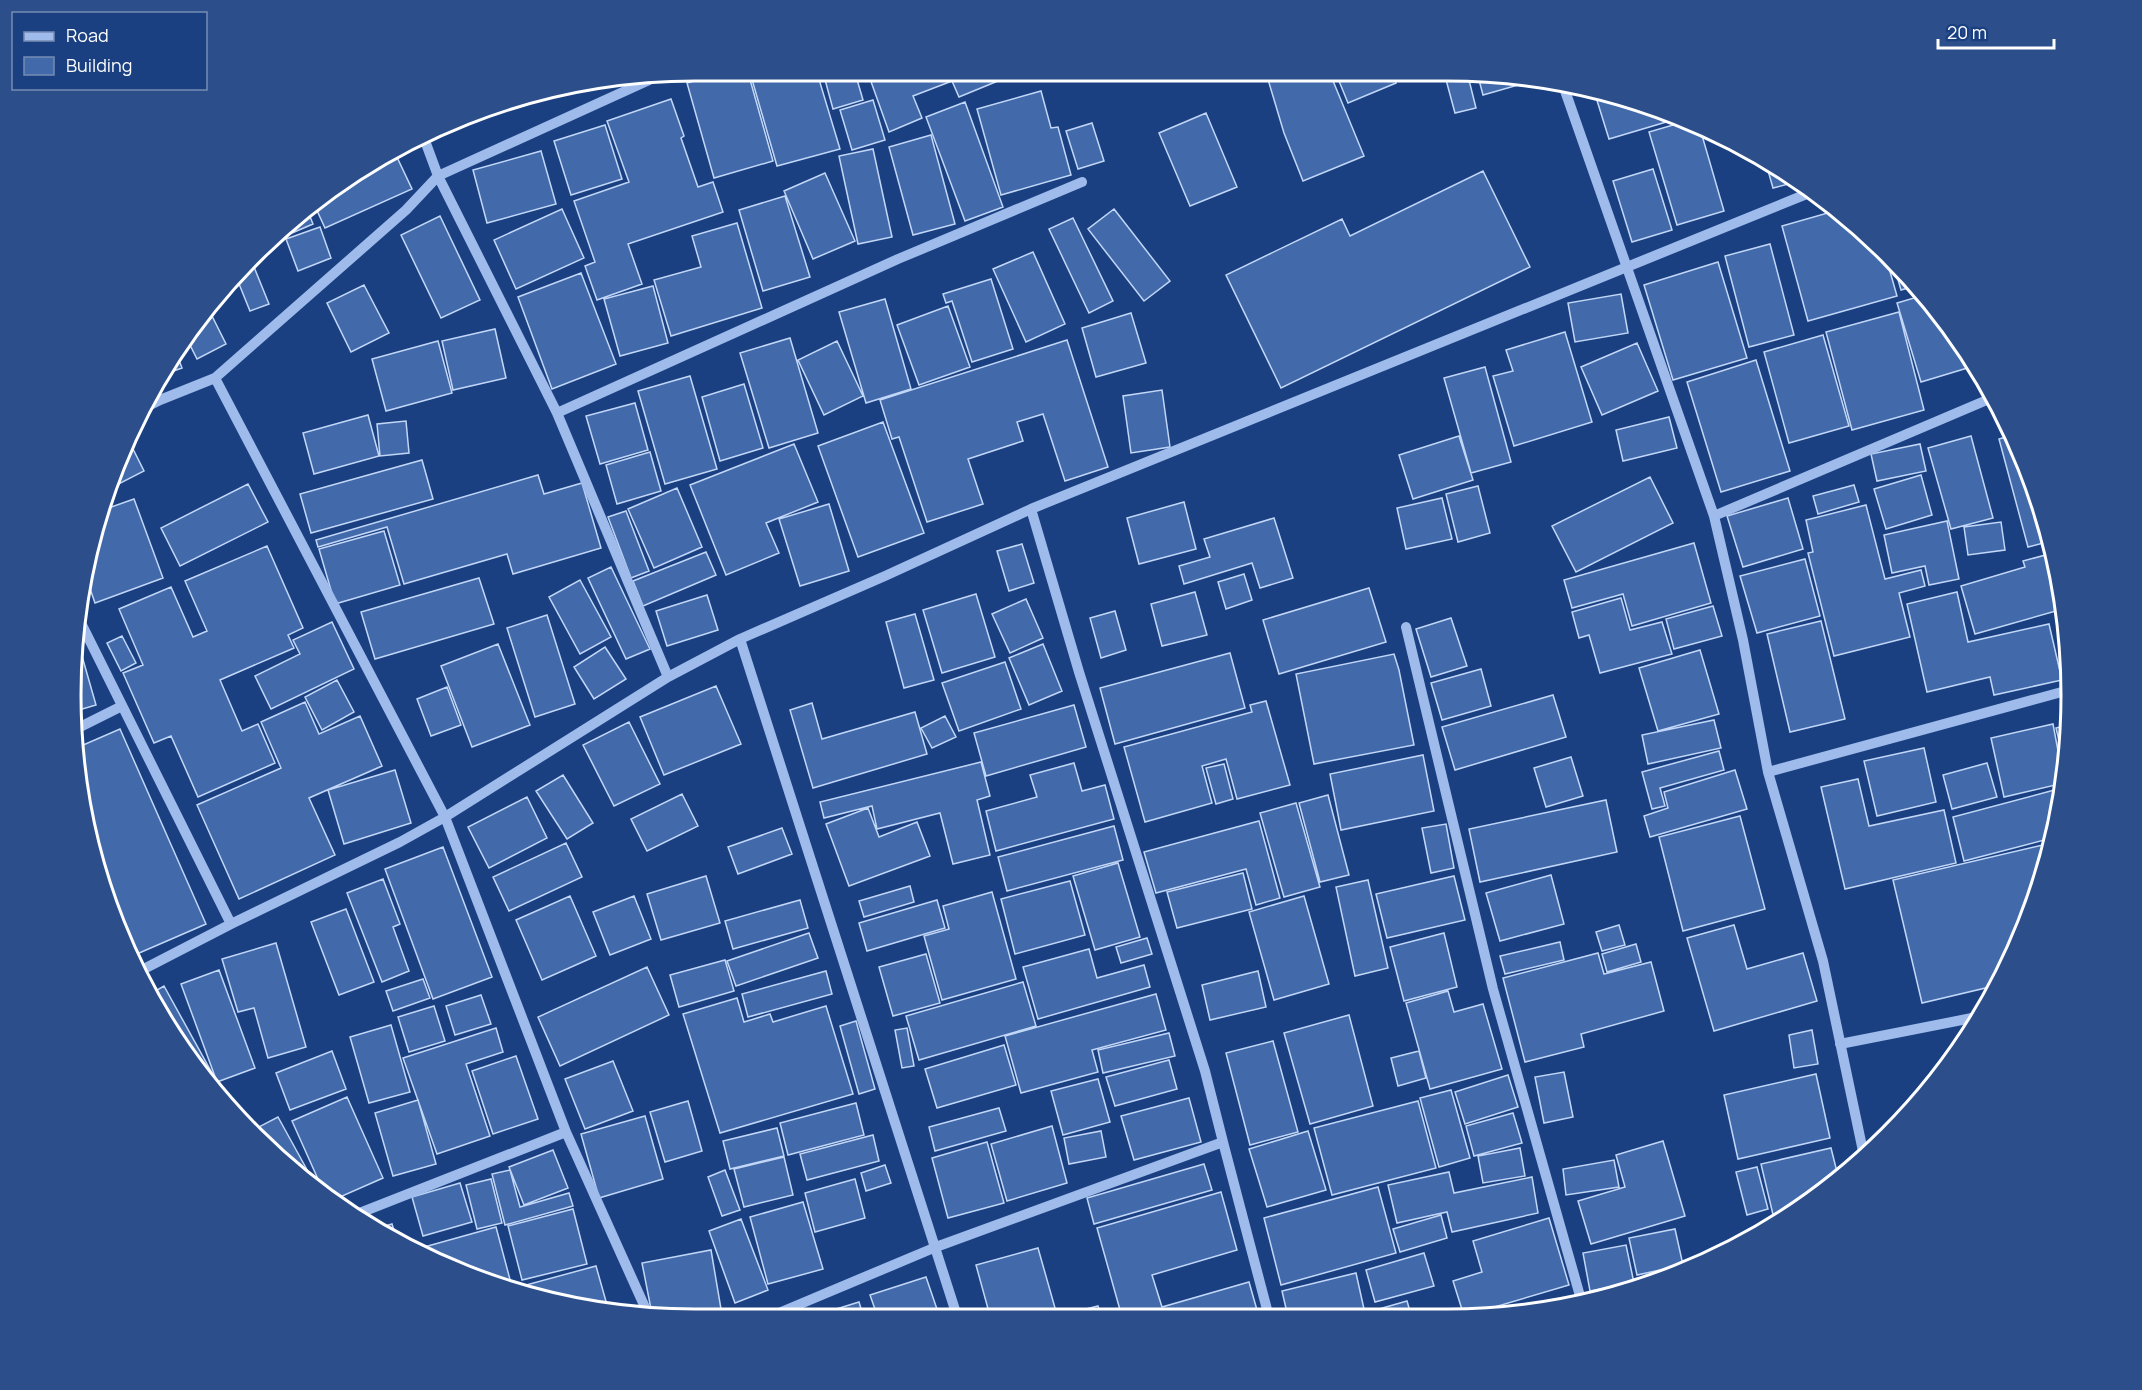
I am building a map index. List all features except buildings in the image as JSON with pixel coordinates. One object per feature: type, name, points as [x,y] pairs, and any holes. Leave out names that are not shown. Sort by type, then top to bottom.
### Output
[{"type":"street","points":[[155,402],[215,378],[406,210],[438,176],[642,83]]},
{"type":"street","points":[[1566,93],[1714,516],[1743,640],[1768,772],[1823,961],[1862,1147]]},
{"type":"street","points":[[426,143],[438,176],[558,413],[668,677]]},
{"type":"street","points":[[558,413],[898,259],[1082,182]]},
{"type":"street","points":[[145,968],[400,842],[445,817],[668,677],[740,639],[1031,509],[1803,195]]},
{"type":"street","points":[[215,378],[445,817],[566,1132],[645,1307]]},
{"type":"street","points":[[1714,516],[1986,401]]},
{"type":"street","points":[[1031,509],[1079,672],[1205,1071],[1267,1309]]},
{"type":"street","points":[[1406,627],[1493,989],[1579,1294]]},
{"type":"street","points":[[84,630],[231,924]]},
{"type":"street","points":[[740,639],[955,1309]]},
{"type":"street","points":[[1768,772],[2061,692]]},
{"type":"street","points":[[82,726],[122,706]]},
{"type":"street","points":[[1840,1044],[1969,1019]]},
{"type":"street","points":[[363,1212],[566,1132]]},
{"type":"street","points":[[788,1309],[936,1247],[1223,1142]]}]
